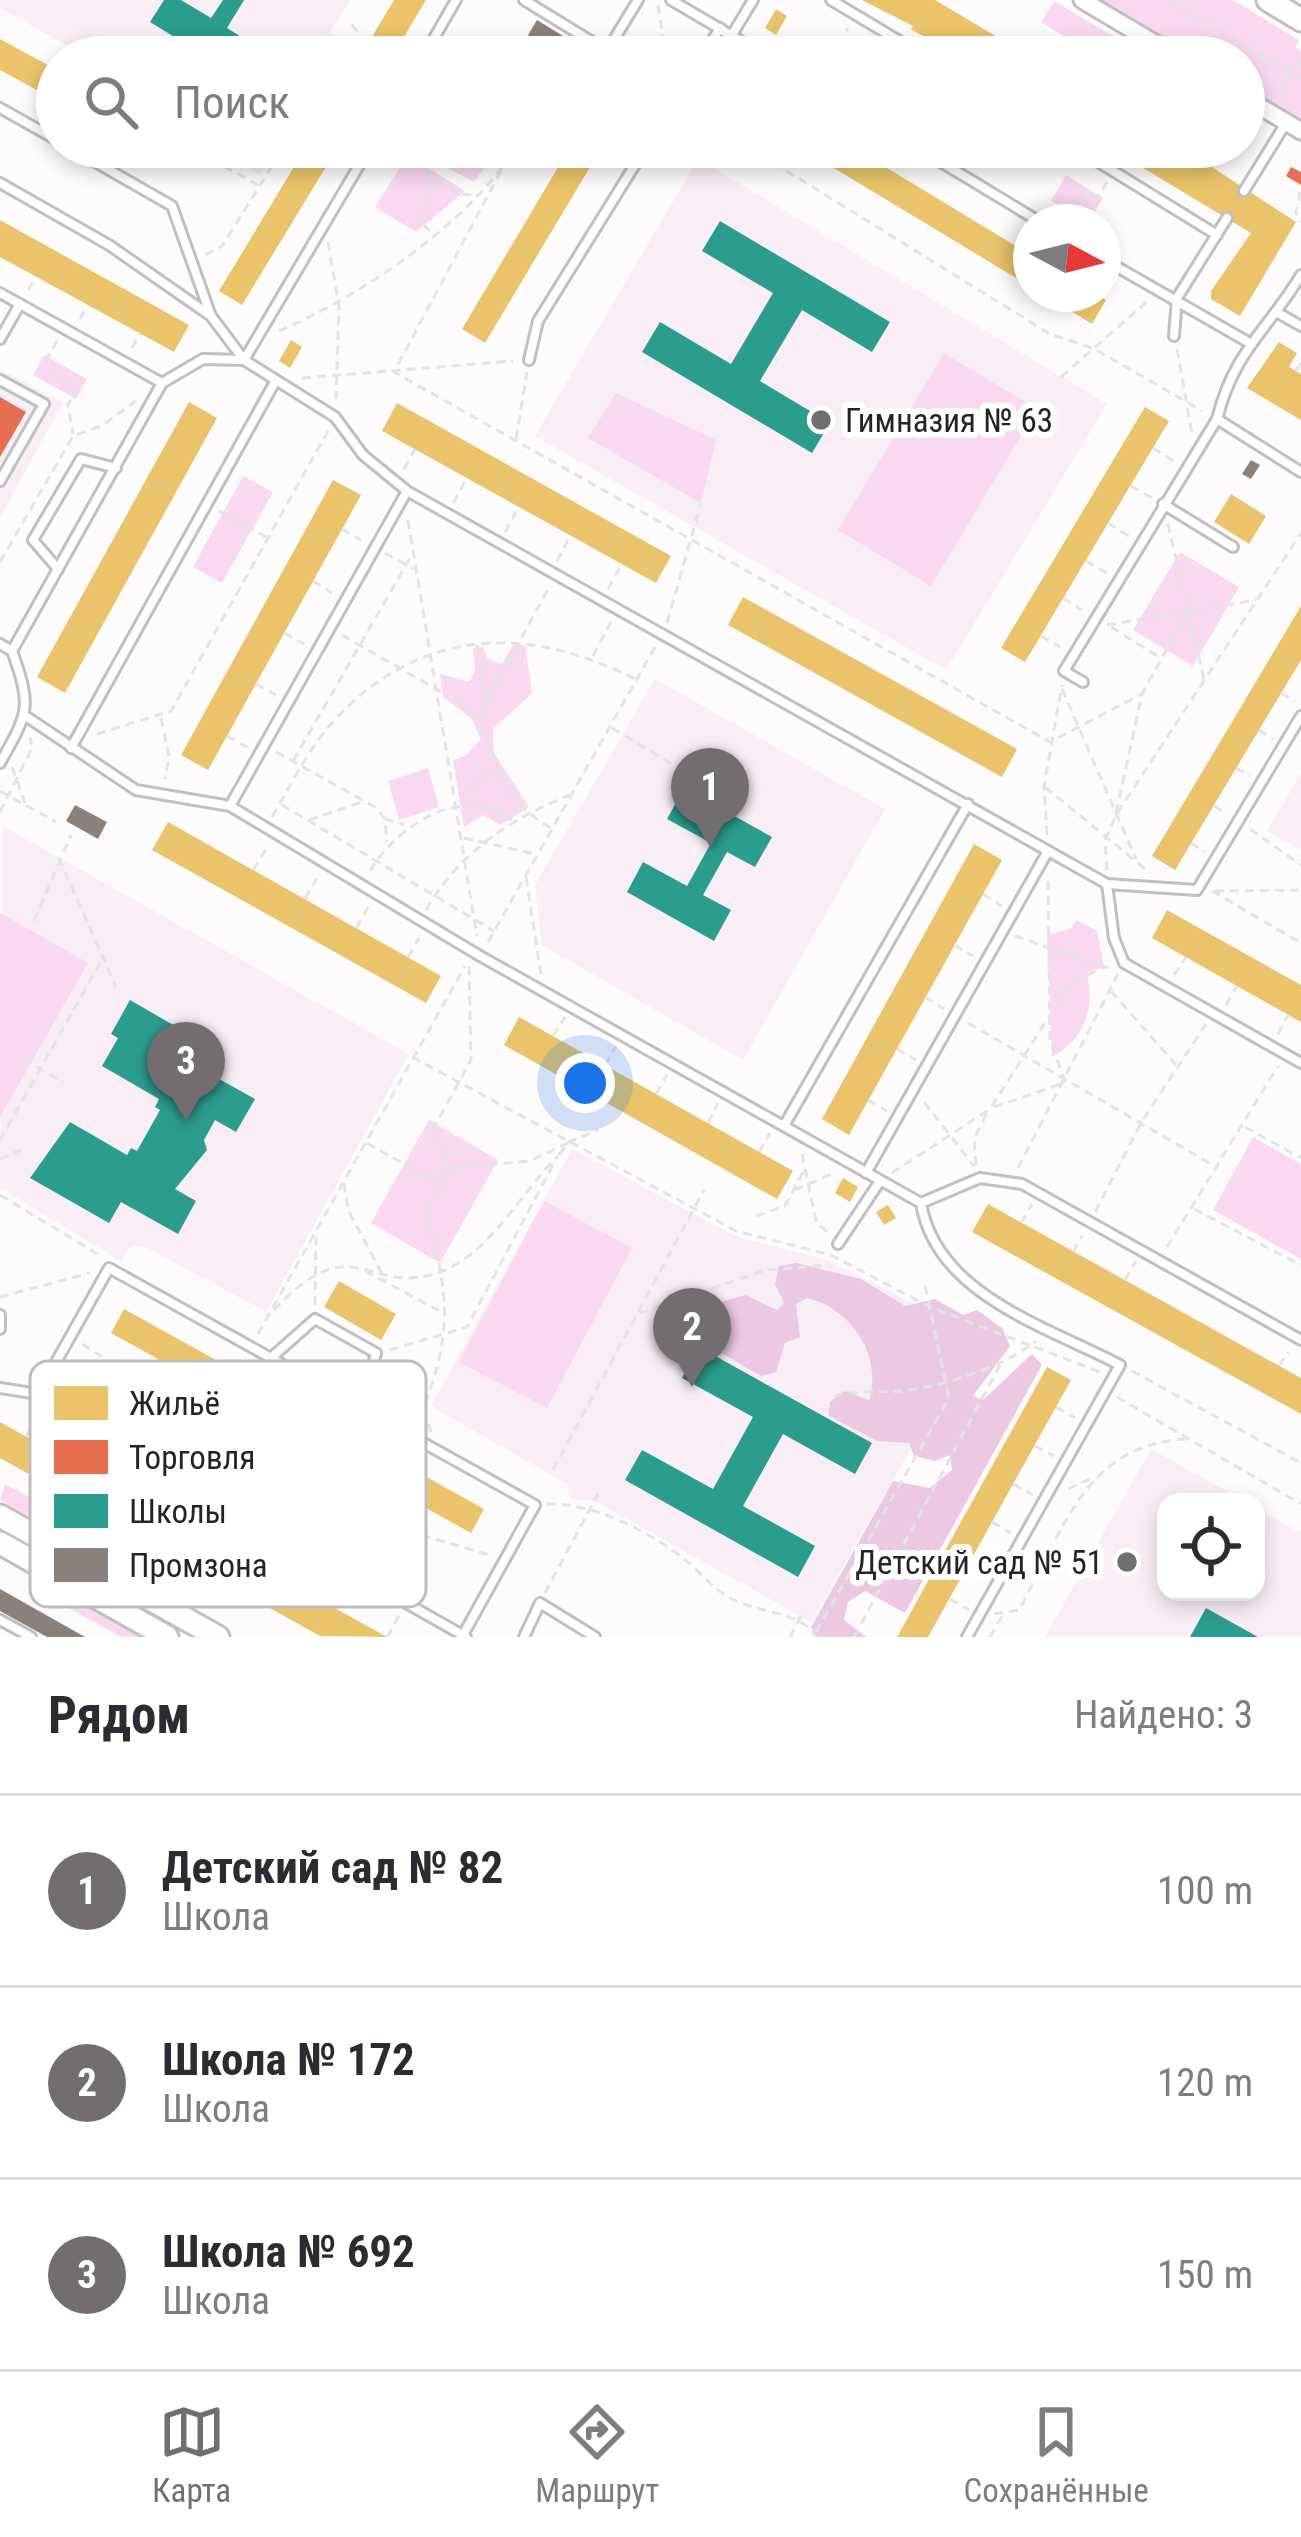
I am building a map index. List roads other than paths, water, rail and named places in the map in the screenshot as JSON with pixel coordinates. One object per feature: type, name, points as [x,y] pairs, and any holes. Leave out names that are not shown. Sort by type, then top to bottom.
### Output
[{"type":"street","points":[[1082,0],[1143,36]]},
{"type":"street","points":[[1268,0],[1301,20]]},
{"type":"street","points":[[1265,110],[1294,127]]},
{"type":"street","points":[[0,1516],[30,1533]]},
{"type":"street","points":[[0,1543],[30,1560]]},
{"type":"street","points":[[114,1607],[167,1637]]},
{"type":"street","points":[[164,1607],[218,1637]]},
{"type":"lane","points":[[435,36],[456,0]]},
{"type":"lane","points":[[524,0],[583,36]]},
{"type":"lane","points":[[616,36],[638,0]]},
{"type":"lane","points":[[670,0],[732,35],[753,0]]},
{"type":"lane","points":[[831,0],[890,36]]},
{"type":"lane","points":[[715,36],[720,28]]},
{"type":"lane","points":[[0,108],[36,128]]},
{"type":"lane","points":[[1265,164],[1294,127]]},
{"type":"lane","points":[[106,168],[172,206],[195,260],[211,316]]},
{"type":"lane","points":[[244,360],[357,168]]},
{"type":"lane","points":[[529,359],[538,321],[633,168]]},
{"type":"lane","points":[[952,168],[1013,204]]},
{"type":"lane","points":[[1108,168],[1216,235]]},
{"type":"lane","points":[[1244,190],[1261,168]]},
{"type":"lane","points":[[0,183],[109,245],[211,316],[244,360],[335,417],[363,455],[405,494],[664,632],[1107,884],[1190,892],[1200,884],[1301,716]]},
{"type":"lane","points":[[1174,336],[1177,298],[1227,218]]},
{"type":"lane","points":[[1121,270],[1248,341]]},
{"type":"lane","points":[[1083,682],[1064,671],[1217,419],[1226,383],[1248,341],[1279,313],[1301,275]]},
{"type":"lane","points":[[0,293],[162,383]]},
{"type":"lane","points":[[0,339],[20,304]]},
{"type":"lane","points":[[1279,313],[1301,326]]},
{"type":"lane","points":[[12,651],[162,383],[203,359],[244,360]]},
{"type":"lane","points":[[0,380],[44,404],[0,481]]},
{"type":"lane","points":[[73,744],[276,380]]},
{"type":"lane","points":[[1217,419],[1301,472]]},
{"type":"lane","points":[[58,569],[33,540],[45,519],[81,459],[116,469]]},
{"type":"lane","points":[[230,806],[405,494]]},
{"type":"lane","points":[[1163,505],[1233,547]]},
{"type":"lane","points":[[0,644],[12,651],[28,697],[27,717],[3,750],[0,763]]},
{"type":"lane","points":[[27,717],[136,790],[230,806],[480,956],[921,1203],[928,1231],[982,1295],[1120,1365],[970,1636]]},
{"type":"lane","points":[[781,1122],[968,804]]},
{"type":"lane","points":[[866,1173],[1048,851]]},
{"type":"lane","points":[[1107,884],[1122,967],[1217,1014],[1301,1064]]},
{"type":"lane","points":[[921,1203],[978,1174],[1011,1180],[1301,1340]]},
{"type":"lane","points":[[838,1244],[880,1181]]},
{"type":"lane","points":[[57,1361],[110,1265],[277,1361]]},
{"type":"lane","points":[[0,1316],[0,1329]]},
{"type":"lane","points":[[272,1358],[315,1319],[376,1353],[374,1361]]},
{"type":"lane","points":[[0,1388],[30,1393]]},
{"type":"lane","points":[[413,1607],[465,1636],[535,1505],[426,1443]]},
{"type":"lane","points":[[524,1637],[540,1603],[595,1637]]},
{"type":"lane","points":[[0,1620],[31,1637]]},
{"type":"place","name":"Гимназия № 63","points":[[821,420]]},
{"type":"place","name":"Детский сад № 82","points":[[710,847]]},
{"type":"place","name":"Школа № 692","points":[[186,1121]]},
{"type":"place","name":"Школа № 172","points":[[692,1387]]},
{"type":"place","name":"Детский сад № 51","points":[[1127,1562]]}]
